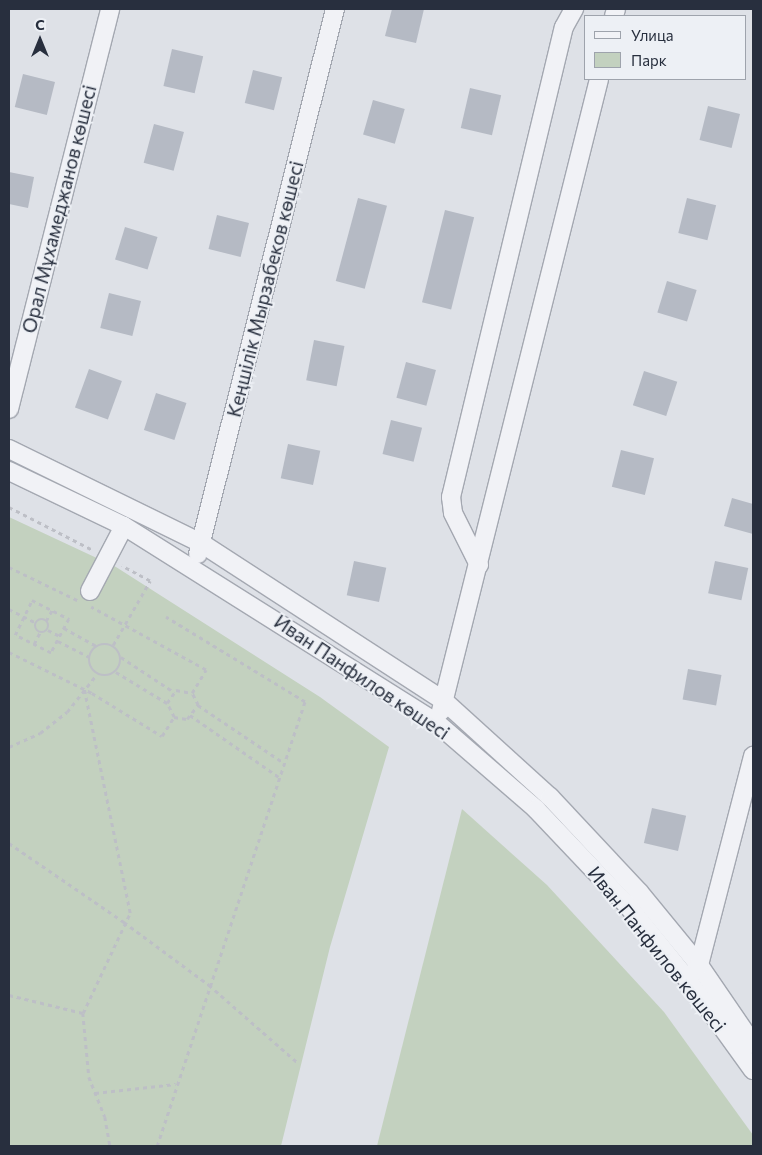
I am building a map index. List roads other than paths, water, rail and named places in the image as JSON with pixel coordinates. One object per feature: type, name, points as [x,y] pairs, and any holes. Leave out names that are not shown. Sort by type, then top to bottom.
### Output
[{"type":"street","name":"Орал Мұхамеджанов көшесі","points":[[9,409],[110,9]]},
{"type":"street","name":"Кеңшілік Мырзабеков көшесі","points":[[194,568],[335,9]]},
{"type":"street","points":[[479,566],[453,513],[451,497],[564,27],[574,9]]},
{"type":"street","points":[[438,724],[479,566],[599,80]]},
{"type":"street","name":"Иван Панфилов көшесі","points":[[9,449],[201,543],[444,701],[550,796],[639,892],[699,965],[753,1044]]},
{"type":"street","name":"Иван Панфилов көшесі","points":[[9,471],[124,526],[194,568],[438,724],[536,809],[628,907],[751,1061]]},
{"type":"street","points":[[90,591],[124,526]]},
{"type":"street","points":[[688,980],[699,965],[753,756]]}]
